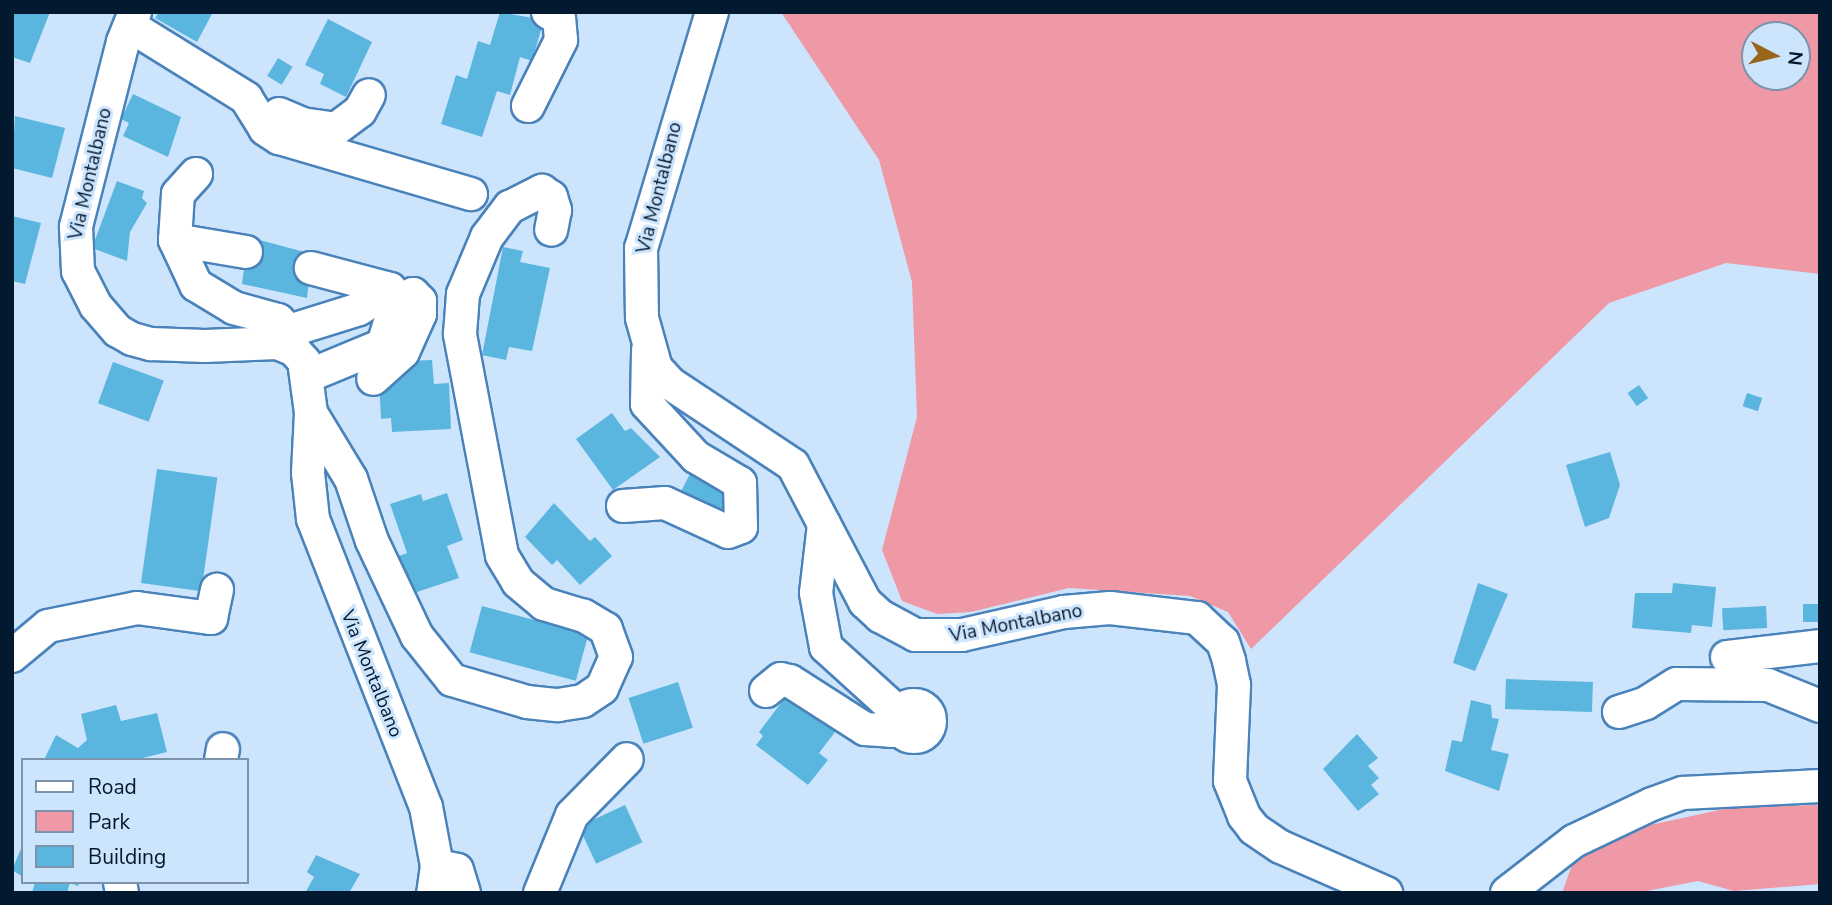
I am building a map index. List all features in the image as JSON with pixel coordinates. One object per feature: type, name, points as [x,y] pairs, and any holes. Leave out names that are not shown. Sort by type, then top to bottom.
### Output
[{"type":"street","points":[[528,106],[561,40],[559,19],[548,12]]},
{"type":"street","name":"Via Montalbano","points":[[712,12],[641,248],[642,318],[648,350],[656,368],[671,384],[793,465],[865,602],[880,616],[915,635],[962,635],[1064,612],[1110,608],[1167,611],[1197,618],[1223,642],[1229,661],[1234,685],[1230,781],[1244,816],[1254,829],[1281,847],[1386,893]]},
{"type":"street","points":[[133,19],[246,98],[302,124],[337,129],[360,111],[369,96]]},
{"type":"street","name":"Via Montalbano","points":[[133,19],[76,227],[74,247],[83,288],[118,331],[132,339],[205,346],[264,342],[297,352],[311,413],[308,473],[313,519],[426,807],[435,879]]},
{"type":"street","points":[[246,98],[265,130],[279,138],[471,194]]},
{"type":"street","points":[[196,174],[178,194],[175,240],[197,285],[234,308],[278,320],[297,352]]},
{"type":"street","points":[[311,413],[351,479],[372,541],[417,636],[452,680],[527,702],[558,705],[583,701],[602,688],[616,657],[606,629],[584,616],[544,604],[518,582],[502,555],[460,334],[463,294],[487,237],[510,207],[542,191],[551,197],[555,210],[551,230]]},
{"type":"street","points":[[175,240],[246,252]]},
{"type":"street","points":[[297,352],[390,289],[311,268]]},
{"type":"street","points":[[297,352],[383,345],[394,310],[414,294],[420,301],[420,314],[403,352],[373,379]]},
{"type":"street","points":[[624,506],[665,503],[728,532],[741,527],[740,483],[696,457],[647,404],[648,350]]},
{"type":"street","points":[[766,691],[781,679],[790,681],[865,729],[891,731],[909,718],[826,648],[816,593],[824,524]]},
{"type":"street","points":[[12,656],[48,626],[136,608],[211,618],[217,590]]},
{"type":"street","points":[[1619,712],[1646,703],[1677,684],[1820,646]]},
{"type":"street","points":[[1735,670],[1820,658]]},
{"type":"street","points":[[1735,670],[1820,706]]},
{"type":"street","points":[[540,893],[572,815],[627,759]]},
{"type":"street","points":[[1507,893],[1574,841],[1651,804],[1683,793],[1820,786]]},
{"type":"street","points":[[435,879],[457,870],[464,893]]},
{"type":"green space","points":[[781,12],[1820,12],[1820,274],[1726,263],[1609,303],[1251,649],[1228,612],[1190,596],[1069,588],[971,612],[937,614],[902,601],[882,550],[917,417],[912,282],[879,160]]},
{"type":"green space","points":[[1820,805],[1820,884],[1734,891],[1698,881],[1636,893],[1562,893],[1575,856],[1641,827],[1733,807]]},
{"type":"building","points":[[12,12],[50,12],[30,63],[12,57]]},
{"type":"building","points":[[159,12],[213,12],[197,42],[155,18]]},
{"type":"building","points":[[500,12],[544,20],[532,61],[520,57],[510,95],[497,91],[482,137],[441,124],[456,75],[467,79],[478,41],[490,45]]},
{"type":"building","points":[[328,19],[372,42],[346,97],[320,84],[324,74],[305,65]]},
{"type":"building","points":[[278,58],[293,67],[282,85],[267,76]]},
{"type":"building","points":[[133,94],[181,117],[168,157],[123,136],[129,123],[121,119]]},
{"type":"building","points":[[15,116],[65,128],[52,178],[12,168]]},
{"type":"building","points":[[117,181],[144,191],[142,198],[147,203],[130,232],[127,261],[92,248]]},
{"type":"building","points":[[12,216],[41,223],[25,284],[12,281]]},
{"type":"building","points":[[248,237],[312,254],[307,298],[242,284]]},
{"type":"building","points":[[503,247],[523,251],[520,262],[550,268],[532,351],[509,347],[506,360],[482,355]]},
{"type":"building","points":[[432,360],[434,384],[449,383],[451,429],[392,432],[391,418],[381,419],[379,378],[408,361]]},
{"type":"building","points":[[113,362],[164,380],[149,422],[98,403]]},
{"type":"building","points":[[1639,385],[1648,398],[1637,406],[1628,393]]},
{"type":"building","points":[[1747,393],[1762,398],[1758,411],[1743,406]]},
{"type":"building","points":[[612,413],[625,431],[631,428],[660,457],[613,490],[576,439]]},
{"type":"building","points":[[1610,452],[1620,485],[1609,518],[1585,527],[1566,465]]},
{"type":"building","points":[[694,466],[735,487],[721,514],[680,493]]},
{"type":"building","points":[[157,469],[217,477],[201,591],[141,583]]},
{"type":"building","points":[[447,493],[463,540],[447,546],[459,578],[411,594],[399,556],[407,553],[390,504],[421,494],[423,501]]},
{"type":"building","points":[[554,503],[590,541],[595,537],[612,556],[580,585],[557,560],[552,565],[525,537]]},
{"type":"building","points":[[1478,583],[1508,594],[1475,671],[1453,663]]},
{"type":"building","points":[[1673,583],[1716,587],[1712,627],[1692,625],[1691,633],[1632,628],[1635,593],[1672,593]]},
{"type":"building","points":[[1803,604],[1820,604],[1820,622],[1803,622]]},
{"type":"building","points":[[482,606],[588,634],[576,681],[470,652]]},
{"type":"building","points":[[1766,606],[1767,628],[1723,630],[1722,608]]},
{"type":"building","points":[[1506,679],[1593,682],[1592,712],[1505,709]]},
{"type":"building","points":[[678,682],[693,728],[643,744],[629,698]]},
{"type":"building","points":[[794,686],[842,723],[819,753],[828,760],[808,785],[756,745],[763,736],[759,732]]},
{"type":"building","points":[[1471,700],[1491,705],[1492,718],[1499,719],[1491,750],[1509,754],[1499,791],[1445,771],[1452,740],[1462,742]]},
{"type":"building","points":[[116,705],[121,721],[157,713],[167,752],[143,758],[45,758],[56,735],[78,748],[87,740],[81,714]]},
{"type":"building","points":[[1357,734],[1378,758],[1368,766],[1379,778],[1371,785],[1379,794],[1358,811],[1323,769]]},
{"type":"building","points":[[625,805],[642,842],[596,864],[579,827]]},
{"type":"building","points":[[21,849],[21,876],[12,870]]},
{"type":"building","points":[[316,855],[360,874],[350,891],[305,893],[314,877],[307,872]]},
{"type":"building","points":[[34,884],[70,884],[67,893],[32,893]]}]
